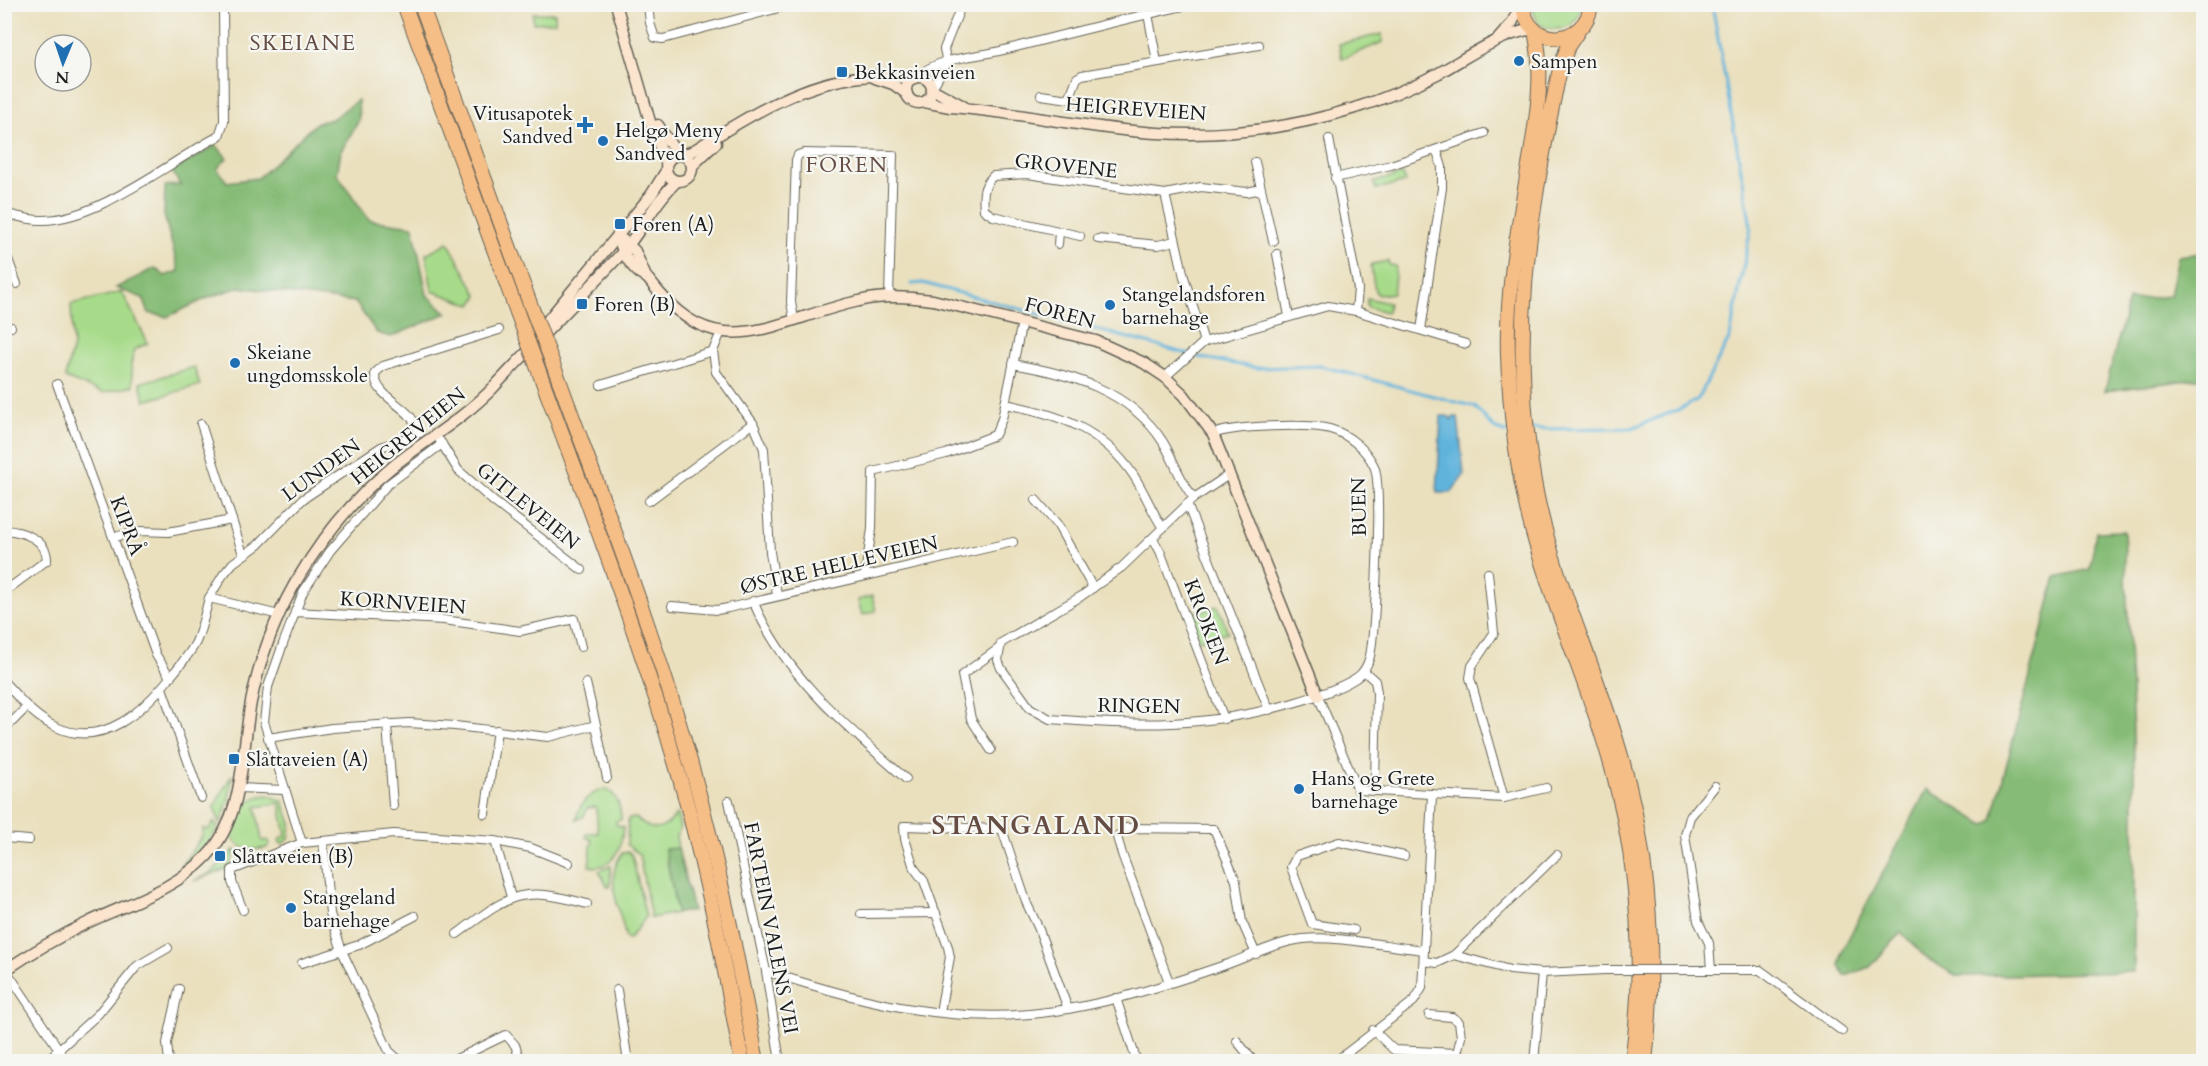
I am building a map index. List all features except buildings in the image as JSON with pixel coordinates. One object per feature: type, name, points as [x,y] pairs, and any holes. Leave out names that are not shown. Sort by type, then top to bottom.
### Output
[{"type":"highway","points":[[404,4],[607,554],[674,760],[719,937],[742,1062]]},
{"type":"highway","points":[[421,4],[657,655],[690,759],[733,933],[757,1062]]},
{"type":"highway","points":[[1522,4],[1525,17],[1534,30],[1539,55],[1538,86],[1515,244],[1508,354],[1517,400],[1537,546],[1615,778],[1630,851],[1636,904],[1638,964],[1632,1062]]},
{"type":"highway","points":[[1517,400],[1521,321],[1529,242],[1560,69],[1568,46],[1589,16],[1591,4]]},
{"type":"highway","points":[[1534,30],[1556,39],[1578,31]]},
{"type":"highway","points":[[1525,465],[1619,748],[1633,803],[1643,859],[1650,936],[1645,1062]]},
{"type":"main road","points":[[616,4],[670,178],[677,181],[688,177],[692,166],[731,128]]},
{"type":"main road","name":"HEIGREVEIEN","points":[[1498,39],[1512,23],[1522,4]]},
{"type":"main road","name":"HEIGREVEIEN","points":[[872,77],[893,84],[914,101],[1157,133],[1207,134],[1266,129],[1324,117],[1375,101],[1436,74],[1498,39],[1534,30]]},
{"type":"main road","points":[[666,167],[679,155],[731,128],[754,112],[796,92],[832,82],[872,77],[894,75],[915,78]]},
{"type":"main road","points":[[907,94],[907,87],[915,78]]},
{"type":"main road","name":"HEIGREVEIEN","points":[[915,78],[927,80],[932,88],[969,109]]},
{"type":"main road","points":[[924,102],[930,97],[932,88]]},
{"type":"main road","points":[[648,110],[679,155],[689,159],[692,166]]},
{"type":"main road","name":"HEIGREVEIEN","points":[[525,351],[655,190],[666,167]]},
{"type":"main road","name":"HEIGREVEIEN","points":[[5,971],[69,933],[166,886],[193,870],[221,838],[231,816],[238,788],[256,680],[279,615],[316,552],[345,513],[389,469],[439,440],[480,400],[626,248],[659,200],[677,181]]},
{"type":"main road","name":"FOREN","points":[[618,237],[645,269],[646,277],[664,301],[680,314],[701,326],[721,332],[750,332],[862,300],[889,297],[933,300],[1022,321],[1104,344],[1144,363],[1165,377],[1184,395],[1213,434],[1317,696]]},
{"type":"street","points":[[4,213],[30,219],[52,219],[101,204],[219,136],[224,121],[223,4]]},
{"type":"street","points":[[648,4],[650,24],[656,38],[672,38],[794,4]]},
{"type":"street","points":[[947,63],[944,49],[962,4]]},
{"type":"street","points":[[915,78],[932,65],[1192,4]]},
{"type":"street","points":[[1148,14],[1157,62]]},
{"type":"street","points":[[1041,95],[1069,99],[1077,78],[1082,75],[1259,45]]},
{"type":"street","points":[[932,88],[937,75],[947,63]]},
{"type":"street","points":[[1335,178],[1437,151],[1484,133]]},
{"type":"street","points":[[1329,139],[1358,289],[1356,311]]},
{"type":"street","points":[[1420,330],[1442,188],[1443,167],[1437,151]]},
{"type":"street","points":[[794,320],[791,290],[796,160],[798,155],[804,153],[893,155],[889,297]]},
{"type":"street","points":[[1255,162],[1273,242]]},
{"type":"street","name":"GROVENE","points":[[1080,236],[993,216],[984,210],[983,192],[986,183],[993,176],[1027,174],[1165,195],[1201,187],[1247,192],[1261,189]]},
{"type":"street","points":[[1165,195],[1175,241],[1204,342]]},
{"type":"street","points":[[1058,244],[1059,232]]},
{"type":"street","points":[[1098,239],[1158,245],[1175,241]]},
{"type":"street","points":[[4,248],[17,284]]},
{"type":"street","points":[[1277,254],[1288,316]]},
{"type":"street","points":[[1165,377],[1204,342],[1328,306],[1356,311],[1466,344]]},
{"type":"street","points":[[865,574],[872,529],[873,472],[946,454],[995,435],[1000,426],[1022,321]]},
{"type":"street","name":"LUNDEN","points":[[4,682],[27,707],[58,728],[69,731],[100,731],[129,719],[162,688],[195,643],[209,598],[223,574],[243,554],[258,545],[303,500],[355,463],[381,447],[420,433],[411,417],[381,390],[375,379],[375,373],[383,366],[499,330]]},
{"type":"street","points":[[721,332],[713,351],[716,372],[753,423],[764,449],[770,552],[777,595]]},
{"type":"street","points":[[601,385],[713,351]]},
{"type":"street","points":[[1013,364],[1052,371],[1084,381],[1132,407],[1146,419],[1161,440],[1190,501],[1269,710]]},
{"type":"street","name":"KIPRÅ","points":[[57,384],[156,656],[170,677]]},
{"type":"street","points":[[1005,404],[1047,412],[1068,420],[1103,441],[1122,458],[1163,528]]},
{"type":"street","points":[[649,501],[753,423]]},
{"type":"street","points":[[201,424],[243,554]]},
{"type":"street","name":"BUEN","points":[[1213,434],[1237,427],[1329,428],[1350,438],[1365,452],[1375,467],[1378,508],[1374,595],[1370,656],[1364,671]]},
{"type":"street","points":[[302,843],[268,738],[264,714],[268,687],[295,612],[312,577],[354,521],[387,485],[439,440]]},
{"type":"street","name":"GITLEVEIEN","points":[[439,440],[464,476],[514,519],[582,570]]},
{"type":"street","points":[[991,750],[971,719],[962,675],[998,649],[1007,637],[1093,588],[1153,539],[1190,501],[1230,474]]},
{"type":"street","points":[[1036,500],[1057,524],[1093,588]]},
{"type":"street","points":[[114,537],[140,531],[168,532],[232,520]]},
{"type":"street","points":[[4,530],[28,534],[47,554],[47,560],[41,566],[4,592]]},
{"type":"street","name":"KROKEN","points":[[1153,539],[1161,551],[1224,719]]},
{"type":"street","name":"ØSTRE HELLEVEIEN","points":[[672,606],[717,610],[865,574],[1013,542]]},
{"type":"street","points":[[1488,573],[1494,633],[1472,666],[1470,678],[1504,798]]},
{"type":"street","points":[[209,598],[279,615]]},
{"type":"street","points":[[753,601],[759,616],[809,689],[906,779]]},
{"type":"street","name":"KORNVEIEN","points":[[295,612],[444,620],[520,631],[574,619],[581,647]]},
{"type":"street","name":"RINGEN","points":[[998,649],[1001,668],[1024,700],[1038,715],[1050,719],[1127,725],[1181,724],[1224,719],[1269,710],[1317,696]]},
{"type":"street","points":[[1317,696],[1356,678],[1364,671],[1375,681],[1377,692],[1375,783]]},
{"type":"street","points":[[586,683],[607,778]]},
{"type":"street","points":[[162,688],[201,798]]},
{"type":"street","name":"FOREN","points":[[1317,696],[1358,790],[1432,795]]},
{"type":"street","points":[[4,730],[27,707]]},
{"type":"street","points":[[268,738],[312,730],[387,724],[455,726],[548,737],[596,725]]},
{"type":"street","points":[[387,724],[393,806]]},
{"type":"street","points":[[485,814],[497,730]]},
{"type":"street","points":[[1711,970],[1709,943],[1698,921],[1685,835],[1690,817],[1715,786]]},
{"type":"street","points":[[238,788],[285,789]]},
{"type":"street","points":[[1335,1062],[1419,996],[1424,962],[1432,795],[1504,798],[1546,788]]},
{"type":"street","name":"FARTEIN VALENS VEI","points":[[729,801],[766,971],[780,1062]]},
{"type":"street","points":[[940,1012],[950,957],[924,881],[914,868],[905,839],[904,826],[1002,829],[1027,904],[1038,927],[1068,1010]]},
{"type":"street","points":[[1170,982],[1117,837],[1126,828],[1214,829],[1236,881],[1242,922],[1256,954]]},
{"type":"street","points":[[243,910],[232,882],[232,870],[302,843],[394,834],[495,841],[531,848],[569,862]]},
{"type":"street","points":[[4,838],[29,840]]},
{"type":"street","points":[[323,841],[330,914],[342,951],[389,1051],[401,1062]]},
{"type":"street","points":[[495,841],[511,897]]},
{"type":"street","points":[[1354,930],[1312,924],[1291,867],[1294,859],[1301,854],[1339,842],[1404,856]]},
{"type":"street","points":[[1424,962],[1437,963],[1454,955],[1557,855]]},
{"type":"street","points":[[456,934],[511,897],[535,894],[557,896],[587,904]]},
{"type":"street","points":[[861,914],[936,913]]},
{"type":"street","points":[[302,963],[342,951],[415,916]]},
{"type":"street","points":[[766,971],[837,995],[890,1006],[940,1012],[1011,1016],[1068,1010],[1116,998],[1290,942],[1316,938],[1424,950]]},
{"type":"street","points":[[45,1062],[56,1056],[98,1014],[138,966],[168,948]]},
{"type":"street","points":[[1454,955],[1510,970],[1542,973],[1604,970],[1760,970],[1842,1031]]},
{"type":"street","points":[[5,971],[56,1056]]},
{"type":"street","points":[[1534,1062],[1542,973]]},
{"type":"street","points":[[169,1062],[167,1043],[179,990]]},
{"type":"street","points":[[617,990],[628,1062]]},
{"type":"street","points":[[1116,998],[1137,1062]]},
{"type":"street","points":[[1373,1030],[1394,1050],[1457,1057],[1461,1037],[1458,1022],[1452,1017],[1429,1015]]},
{"type":"street","points":[[450,1062],[506,1035],[515,1045],[521,1062]]},
{"type":"street","points":[[1236,1041],[1254,1062]]},
{"type":"green space","points":[[1531,5],[1581,5],[1580,13],[1572,24],[1559,29],[1545,27],[1538,23]]},
{"type":"green space","points":[[533,13],[555,13],[555,22],[533,23]]},
{"type":"green space","points":[[1382,34],[1383,42],[1342,59],[1339,44]]},
{"type":"green space","points":[[358,100],[359,120],[341,151],[337,174],[369,220],[413,226],[427,295],[447,313],[391,337],[377,333],[355,302],[239,287],[205,299],[167,317],[149,313],[143,298],[116,288],[155,268],[165,276],[179,271],[164,215],[165,186],[180,185],[172,171],[216,145],[227,158],[217,169],[227,182],[258,178],[316,123],[332,119]]},
{"type":"green space","points":[[1403,174],[1406,182],[1376,189],[1374,182]]},
{"type":"green space","points":[[448,242],[478,296],[472,305],[432,291],[426,254]]},
{"type":"green space","points":[[2203,253],[2203,378],[2105,391],[2128,300],[2170,296],[2178,256]]},
{"type":"green space","points":[[1388,261],[1389,265],[1396,266],[1393,293],[1378,295],[1375,291],[1371,267],[1372,264]]},
{"type":"green space","points":[[122,292],[148,343],[134,350],[131,365],[133,386],[103,393],[65,378],[73,346],[71,304]]},
{"type":"green space","points":[[1367,298],[1389,303],[1387,312],[1367,307]]},
{"type":"green space","points":[[194,367],[200,385],[145,401],[140,383]]},
{"type":"green space","points":[[2124,531],[2134,756],[2134,972],[1957,976],[1926,958],[1901,932],[1870,967],[1845,976],[1839,966],[1843,949],[1927,789],[1985,825],[1992,820],[2056,577],[2090,569],[2096,532]]},
{"type":"green space","points":[[872,596],[876,611],[862,615],[858,600]]},
{"type":"green space","points":[[1218,606],[1228,632],[1199,640],[1188,615]]},
{"type":"green space","points":[[232,775],[229,800],[220,824],[214,806]]},
{"type":"green space","points":[[605,789],[613,794],[619,806],[621,820],[616,821],[616,825],[623,827],[621,842],[615,856],[605,865],[589,866],[592,840],[586,837],[587,833],[598,833],[596,807],[587,808],[584,816],[576,820],[586,800],[594,793]]},
{"type":"green space","points":[[268,795],[283,801],[291,824],[289,839],[282,844],[279,842],[280,838],[286,836],[280,803],[256,807],[262,841],[268,840],[270,843],[267,848],[246,849],[237,844],[231,835],[247,803],[259,796]]},
{"type":"green space","points":[[677,814],[680,828],[676,837],[678,848],[665,850],[677,913],[651,918],[639,854],[627,845],[628,819],[636,818],[648,827],[658,829]]},
{"type":"green space","points":[[214,822],[218,827],[206,846],[177,872],[203,835],[203,829],[208,830]]},
{"type":"green space","points":[[678,848],[693,911],[677,913],[665,849]]},
{"type":"green space","points":[[234,850],[236,851],[229,868],[194,881],[211,873]]},
{"type":"green space","points":[[629,852],[632,855],[646,917],[629,939],[626,939],[615,896],[614,874],[622,853]]},
{"type":"green space","points":[[611,866],[610,887],[608,887],[599,871]]},
{"type":"water","points":[[1441,416],[1448,416],[1452,420],[1453,417],[1458,417],[1464,475],[1451,493],[1437,493]]},
{"type":"waterway","points":[[1532,429],[1632,428],[1685,407],[1698,399],[1730,337],[1751,227],[1712,4]]},
{"type":"waterway","points":[[912,284],[923,283],[1203,358],[1257,368],[1321,366],[1475,407],[1494,428],[1504,432],[1510,431]]},
{"type":"place","name":"Sampen","points":[[1519,61]]},
{"type":"place","name":"Bekkasinveien","points":[[842,72]]},
{"type":"place","name":"Vitusapotek Sandved","points":[[585,125]]},
{"type":"place","name":"Helgø Meny Sandved","points":[[603,141]]},
{"type":"place","name":"Foren (A)","points":[[620,224]]},
{"type":"place","name":"Foren (B)","points":[[582,304]]},
{"type":"place","name":"Stangelandsforen barnehage","points":[[1110,305]]},
{"type":"place","name":"Skeiane ungdomsskole","points":[[235,363]]},
{"type":"place","name":"Slåttaveien (A)","points":[[234,759]]},
{"type":"place","name":"Hans og Grete barnehage","points":[[1299,789]]},
{"type":"place","name":"Slåttaveien (B)","points":[[220,856]]},
{"type":"place","name":"Stangeland barnehage","points":[[291,908]]},
{"type":"district","name":"SKEIANE","points":[[303,43]]},
{"type":"district","name":"FOREN","points":[[847,165]]},
{"type":"district","name":"STANGALAND","points":[[1036,825]]}]
